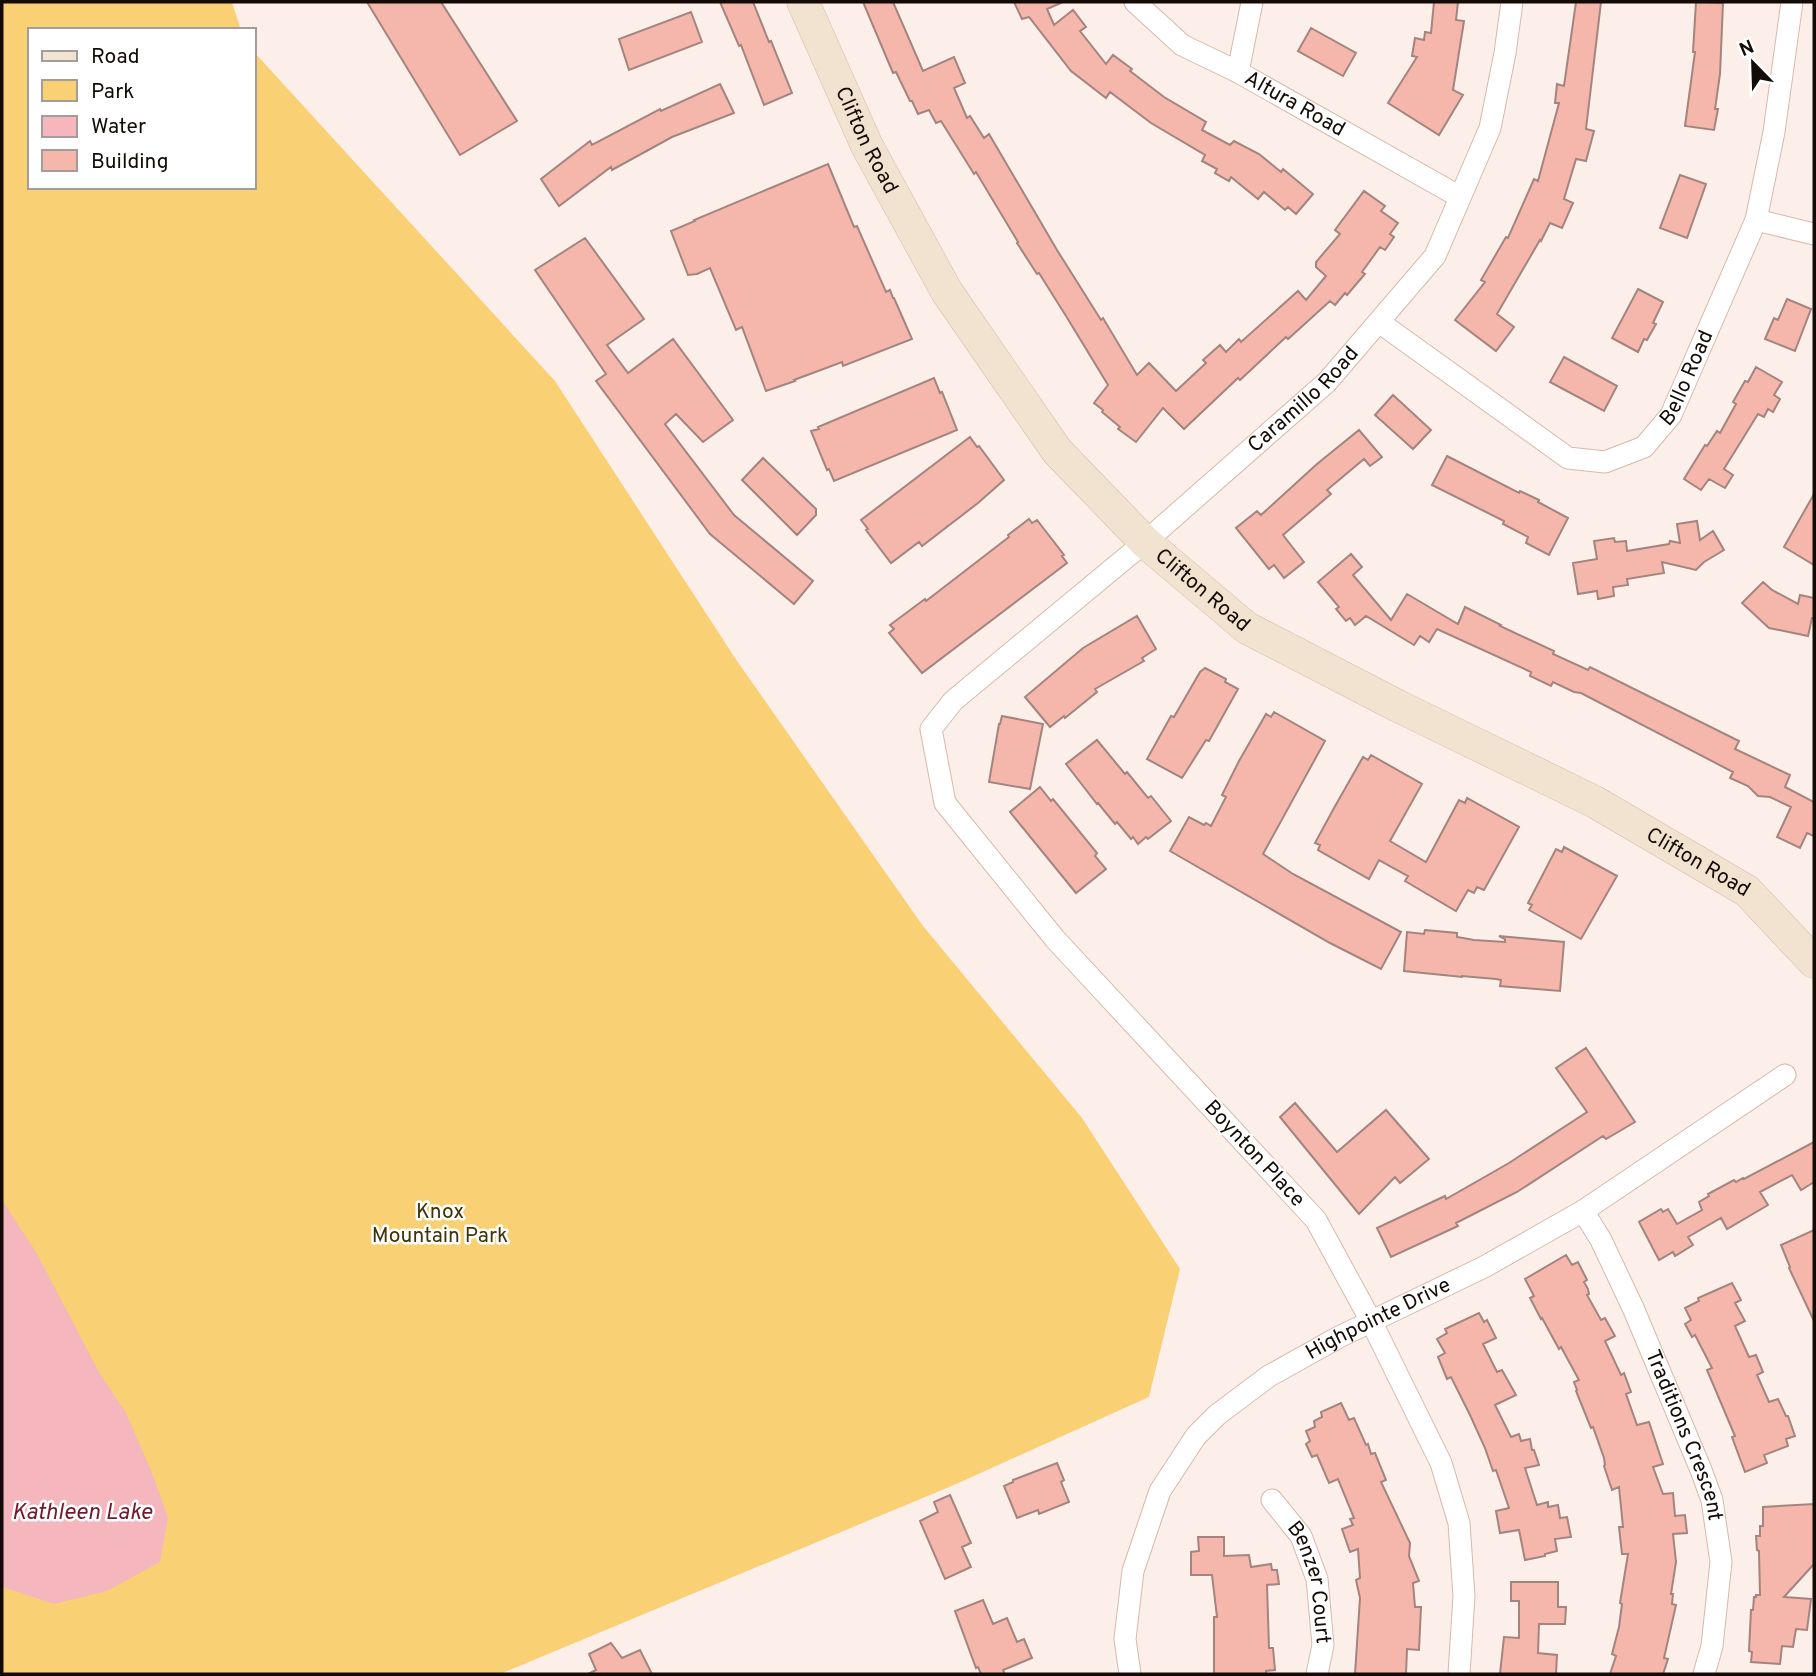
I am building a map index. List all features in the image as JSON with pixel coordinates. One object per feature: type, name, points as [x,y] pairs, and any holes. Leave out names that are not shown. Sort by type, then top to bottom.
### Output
[{"type":"main road","name":"Clifton Road","points":[[803,2],[867,146],[947,292],[1057,451],[1145,542],[1247,628],[1398,706],[1595,802],[1747,891],[1814,962]]},
{"type":"street","name":"Altura Road","points":[[1135,2],[1182,46],[1238,72],[1460,197]]},
{"type":"street","points":[[1238,72],[1252,2]]},
{"type":"street","name":"Caramillo Road","points":[[953,701],[1145,542],[1327,382],[1435,256],[1490,128],[1506,53],[1511,2]]},
{"type":"street","name":"Bello Road","points":[[1378,322],[1568,458],[1605,462],[1644,447],[1671,415],[1756,220],[1774,132],[1792,2]]},
{"type":"street","points":[[1756,220],[1814,234]]},
{"type":"street","name":"Boynton Place","points":[[953,701],[931,729],[945,803],[1055,939],[1316,1220],[1371,1321],[1441,1463],[1459,1523],[1464,1596],[1459,1674]]},
{"type":"street","name":"Highpointe Drive","points":[[1130,1674],[1125,1639],[1133,1571],[1160,1491],[1196,1436],[1217,1415],[1269,1376],[1339,1337],[1484,1267],[1583,1211],[1785,1075]]},
{"type":"street","name":"Traditions Crescent","points":[[1583,1211],[1601,1240],[1634,1310],[1712,1500],[1721,1562],[1712,1646],[1704,1674]]},
{"type":"street","name":"Benzer Court","points":[[1272,1500],[1301,1536],[1317,1579],[1323,1645],[1317,1674]]},
{"type":"green space","name":"Knox Mountain Park","points":[[2,2],[232,2],[240,28],[28,28],[28,189],[256,189],[256,54],[555,381],[737,661],[923,926],[1082,1118],[1180,1269],[1149,1397],[954,1485],[500,1674],[2,1674]]},
{"type":"water","name":"Kathleen Lake","points":[[2,1200],[36,1252],[99,1372],[126,1413],[168,1518],[160,1562],[107,1591],[54,1604],[2,1587]]},
{"type":"building","points":[[367,2],[441,2],[517,121],[460,155]]},
{"type":"building","points":[[720,2],[753,2],[792,93],[764,105],[741,45],[739,46]]},
{"type":"building","points":[[863,2],[893,2],[923,71],[954,57],[965,83],[954,88],[967,118],[970,116],[984,138],[989,134],[1057,250],[1137,375],[1149,363],[1176,391],[1206,363],[1203,360],[1220,345],[1226,352],[1239,339],[1241,342],[1298,291],[1306,300],[1326,276],[1316,267],[1316,262],[1340,234],[1335,230],[1364,191],[1385,206],[1381,211],[1398,223],[1390,234],[1394,237],[1385,250],[1380,247],[1362,272],[1365,274],[1347,295],[1345,293],[1335,305],[1330,301],[1288,339],[1286,337],[1184,429],[1163,408],[1136,442],[1118,429],[1120,427],[1094,403],[1108,385],[1039,273],[1037,274],[1017,243],[976,172],[974,174],[941,121],[936,123],[929,110],[918,114],[896,72],[893,73]]},
{"type":"building","points":[[1014,2],[1063,2],[1047,9],[1054,25],[1073,10],[1086,27],[1080,31],[1106,64],[1113,55],[1164,97],[1206,122],[1202,130],[1230,145],[1234,141],[1259,154],[1281,172],[1283,169],[1313,194],[1296,214],[1288,207],[1285,210],[1264,192],[1258,199],[1231,177],[1229,181],[1215,173],[1217,169],[1202,161],[1205,155],[1151,123],[1110,92],[1106,98],[1071,71],[1029,17],[1022,19]]},
{"type":"building","points":[[1434,2],[1458,2],[1456,20],[1464,21],[1453,90],[1463,95],[1439,135],[1388,103],[1417,57],[1412,56],[1415,38],[1424,40],[1425,32],[1431,33]]},
{"type":"building","points":[[1576,2],[1601,2],[1586,129],[1594,131],[1586,161],[1576,159],[1564,199],[1573,203],[1562,228],[1550,223],[1497,314],[1514,327],[1496,351],[1455,320],[1485,282],[1481,280],[1506,237],[1508,238],[1534,179],[1538,181],[1559,103],[1555,103],[1557,84],[1564,86]]},
{"type":"building","points":[[1696,2],[1723,3],[1720,74],[1715,109],[1718,109],[1714,130],[1685,126],[1695,52]]},
{"type":"building","points":[[691,12],[702,42],[629,70],[619,39]]},
{"type":"building","points":[[1311,28],[1356,53],[1343,76],[1298,51]]},
{"type":"building","points":[[720,84],[734,113],[672,137],[612,170],[611,167],[559,206],[541,179],[590,141],[592,145],[660,109],[661,111]]},
{"type":"building","points":[[828,164],[854,227],[857,226],[886,292],[890,290],[912,339],[843,366],[842,362],[766,391],[742,327],[736,330],[710,268],[688,275],[671,231]]},
{"type":"building","points":[[1680,175],[1706,184],[1687,238],[1660,228]]},
{"type":"building","points":[[585,238],[644,319],[607,345],[628,373],[673,339],[733,420],[703,442],[676,414],[665,424],[734,515],[813,581],[794,604],[710,534],[596,381],[606,374],[535,270]]},
{"type":"building","points":[[1638,289],[1663,302],[1653,323],[1656,324],[1638,352],[1612,338]]},
{"type":"building","points":[[1787,299],[1811,309],[1795,351],[1765,339],[1774,318],[1778,320]]},
{"type":"building","points":[[1564,357],[1617,386],[1604,411],[1550,382]]},
{"type":"building","points":[[1756,367],[1782,382],[1774,395],[1780,399],[1773,412],[1768,409],[1764,417],[1758,414],[1724,469],[1733,475],[1725,488],[1709,479],[1701,490],[1684,479],[1705,445],[1707,446],[1717,431],[1720,433],[1736,404],[1733,402]]},
{"type":"building","points":[[934,378],[957,430],[834,481],[811,431]]},
{"type":"building","points":[[1393,395],[1431,430],[1413,449],[1375,415]]},
{"type":"building","points":[[1359,430],[1382,457],[1370,466],[1364,459],[1327,490],[1331,494],[1283,535],[1304,562],[1284,578],[1274,565],[1269,569],[1236,528],[1257,511],[1261,515]]},
{"type":"building","points":[[970,437],[1004,480],[922,546],[919,542],[891,563],[861,520]]},
{"type":"building","points":[[1447,456],[1519,493],[1520,491],[1539,500],[1538,502],[1568,518],[1549,555],[1526,543],[1528,537],[1503,524],[1504,521],[1432,485]]},
{"type":"building","points":[[763,458],[816,509],[816,515],[797,535],[742,480]]},
{"type":"building","points":[[1814,494],[1814,565],[1784,547]]},
{"type":"building","points":[[1029,519],[1032,523],[1037,520],[1064,555],[1062,556],[1067,563],[922,673],[889,633],[894,629],[890,625],[925,599],[926,601]]},
{"type":"building","points":[[1697,521],[1700,540],[1713,531],[1724,550],[1696,570],[1662,562],[1664,573],[1627,579],[1628,585],[1613,587],[1614,596],[1598,599],[1597,591],[1578,594],[1573,563],[1597,559],[1594,541],[1614,538],[1615,542],[1626,541],[1627,551],[1669,544],[1670,541],[1680,543],[1677,524]]},
{"type":"building","points":[[1351,554],[1362,567],[1353,575],[1391,620],[1407,594],[1458,624],[1465,607],[1554,651],[1553,654],[1588,670],[1590,667],[1739,741],[1735,749],[1790,775],[1785,787],[1814,802],[1814,836],[1807,833],[1800,848],[1777,837],[1791,807],[1770,797],[1758,796],[1748,786],[1730,778],[1733,772],[1581,693],[1553,682],[1551,686],[1530,676],[1531,672],[1437,629],[1429,642],[1420,636],[1414,645],[1366,616],[1355,625],[1350,618],[1346,621],[1336,609],[1339,607],[1318,582]]},
{"type":"building","points":[[1763,582],[1798,604],[1800,595],[1814,598],[1814,618],[1808,636],[1769,628],[1742,603]]},
{"type":"building","points":[[1137,616],[1156,649],[1142,658],[1144,661],[1095,689],[1097,692],[1050,727],[1025,697],[1083,648]]},
{"type":"building","points":[[1205,668],[1238,689],[1209,741],[1206,740],[1182,778],[1147,759],[1171,716],[1174,717]]},
{"type":"building","points":[[1274,712],[1325,741],[1263,854],[1293,874],[1401,932],[1381,969],[1330,943],[1170,851],[1189,817],[1211,826],[1226,797],[1222,795],[1239,761],[1266,714],[1271,717]]},
{"type":"building","points":[[1002,716],[1043,724],[1030,789],[989,782]]},
{"type":"building","points":[[1097,740],[1125,774],[1127,772],[1148,798],[1151,796],[1171,821],[1138,844],[1097,804],[1066,764]]},
{"type":"building","points":[[1371,755],[1422,784],[1390,841],[1426,862],[1459,800],[1465,803],[1467,798],[1519,827],[1484,890],[1477,887],[1474,893],[1468,890],[1456,911],[1405,881],[1408,876],[1379,860],[1369,879],[1318,850],[1320,845],[1315,843],[1334,808],[1363,757],[1368,760]]},
{"type":"building","points":[[1040,787],[1097,853],[1095,856],[1106,869],[1076,893],[1010,812]]},
{"type":"building","points":[[1564,847],[1617,876],[1581,939],[1529,910],[1532,905],[1528,903],[1556,849],[1562,852]]},
{"type":"building","points":[[1425,930],[1457,933],[1457,937],[1474,940],[1505,942],[1505,939],[1499,936],[1564,942],[1560,991],[1500,986],[1501,980],[1496,979],[1404,971],[1407,932],[1424,934]]},
{"type":"building","points":[[1586,1048],[1635,1122],[1606,1139],[1603,1136],[1517,1192],[1456,1223],[1458,1226],[1391,1257],[1377,1228],[1445,1196],[1446,1199],[1509,1163],[1587,1112],[1556,1068]]},
{"type":"building","points":[[1295,1103],[1337,1152],[1386,1110],[1429,1159],[1400,1183],[1395,1177],[1359,1214],[1280,1117]]},
{"type":"building","points":[[1814,1142],[1814,1182],[1801,1190],[1792,1175],[1760,1192],[1768,1205],[1727,1229],[1721,1218],[1688,1237],[1693,1245],[1675,1256],[1673,1252],[1659,1260],[1639,1222],[1661,1209],[1663,1212],[1668,1209],[1677,1224],[1702,1210],[1699,1202],[1709,1196],[1708,1194],[1734,1180],[1736,1182],[1744,1179]]},
{"type":"building","points":[[1814,1230],[1814,1321],[1781,1245]]},
{"type":"building","points":[[1566,1255],[1572,1265],[1578,1262],[1587,1280],[1584,1282],[1588,1289],[1587,1295],[1601,1320],[1605,1318],[1615,1336],[1605,1341],[1621,1375],[1624,1373],[1631,1392],[1626,1394],[1637,1425],[1649,1422],[1663,1464],[1653,1467],[1663,1494],[1673,1493],[1675,1516],[1685,1515],[1687,1533],[1673,1534],[1676,1562],[1671,1594],[1672,1604],[1676,1605],[1664,1658],[1668,1659],[1663,1674],[1610,1674],[1616,1656],[1612,1654],[1619,1627],[1628,1554],[1622,1554],[1619,1527],[1623,1527],[1619,1487],[1612,1490],[1593,1427],[1591,1428],[1576,1391],[1574,1382],[1579,1380],[1561,1347],[1559,1349],[1541,1319],[1530,1298],[1534,1296],[1525,1279]]},
{"type":"building","points":[[1732,1283],[1741,1300],[1735,1303],[1745,1321],[1735,1326],[1749,1357],[1756,1355],[1763,1372],[1757,1375],[1769,1402],[1778,1399],[1795,1436],[1786,1439],[1788,1446],[1764,1455],[1767,1463],[1745,1472],[1732,1437],[1735,1436],[1707,1370],[1712,1368],[1695,1335],[1692,1337],[1685,1324],[1691,1320],[1685,1308],[1699,1301],[1698,1298]]},
{"type":"building","points":[[1479,1313],[1484,1322],[1487,1320],[1496,1338],[1483,1344],[1497,1372],[1502,1370],[1516,1395],[1495,1405],[1511,1437],[1519,1434],[1521,1441],[1530,1439],[1539,1465],[1525,1468],[1537,1505],[1548,1502],[1548,1507],[1558,1505],[1560,1518],[1567,1517],[1571,1537],[1555,1539],[1557,1551],[1545,1556],[1525,1560],[1519,1530],[1500,1533],[1496,1511],[1509,1508],[1496,1470],[1493,1471],[1470,1415],[1451,1377],[1447,1379],[1438,1357],[1445,1353],[1437,1339],[1447,1333],[1445,1329]]},
{"type":"building","points":[[1341,1403],[1349,1420],[1354,1418],[1371,1454],[1375,1453],[1386,1480],[1381,1482],[1410,1543],[1409,1556],[1419,1581],[1413,1583],[1415,1607],[1421,1607],[1419,1650],[1407,1649],[1406,1674],[1355,1674],[1360,1598],[1356,1580],[1360,1578],[1358,1549],[1350,1552],[1342,1529],[1353,1525],[1350,1519],[1354,1518],[1338,1479],[1329,1483],[1317,1455],[1312,1457],[1306,1444],[1310,1441],[1306,1431],[1315,1427],[1314,1421],[1322,1417],[1321,1412]]},
{"type":"building","points":[[1057,1463],[1069,1502],[1039,1514],[1038,1510],[1017,1518],[1004,1486]]},
{"type":"building","points":[[950,1495],[971,1543],[962,1547],[971,1567],[945,1579],[920,1521],[938,1512],[934,1502]]},
{"type":"building","points":[[1814,1504],[1814,1564],[1784,1597],[1811,1599],[1807,1630],[1796,1629],[1793,1647],[1782,1646],[1780,1664],[1751,1662],[1751,1610],[1754,1597],[1760,1595],[1756,1536],[1760,1536],[1760,1526],[1763,1526],[1763,1507]]},
{"type":"building","points":[[1198,1537],[1224,1537],[1224,1556],[1249,1555],[1251,1567],[1271,1564],[1272,1570],[1277,1570],[1279,1584],[1267,1585],[1269,1648],[1273,1648],[1275,1670],[1266,1671],[1266,1674],[1214,1674],[1214,1617],[1217,1617],[1212,1575],[1191,1575],[1191,1552],[1199,1551]]},
{"type":"building","points":[[1511,1582],[1558,1582],[1558,1607],[1566,1607],[1565,1624],[1539,1624],[1538,1653],[1557,1655],[1556,1674],[1500,1674],[1504,1637],[1519,1638],[1519,1601],[1511,1601]]},
{"type":"building","points":[[983,1600],[993,1624],[1007,1618],[1017,1642],[1024,1639],[1032,1658],[1003,1670],[1005,1674],[981,1674],[978,1667],[976,1668],[955,1611]]},
{"type":"building","points":[[611,1643],[622,1658],[640,1650],[652,1674],[588,1674],[596,1670],[589,1654]]}]
